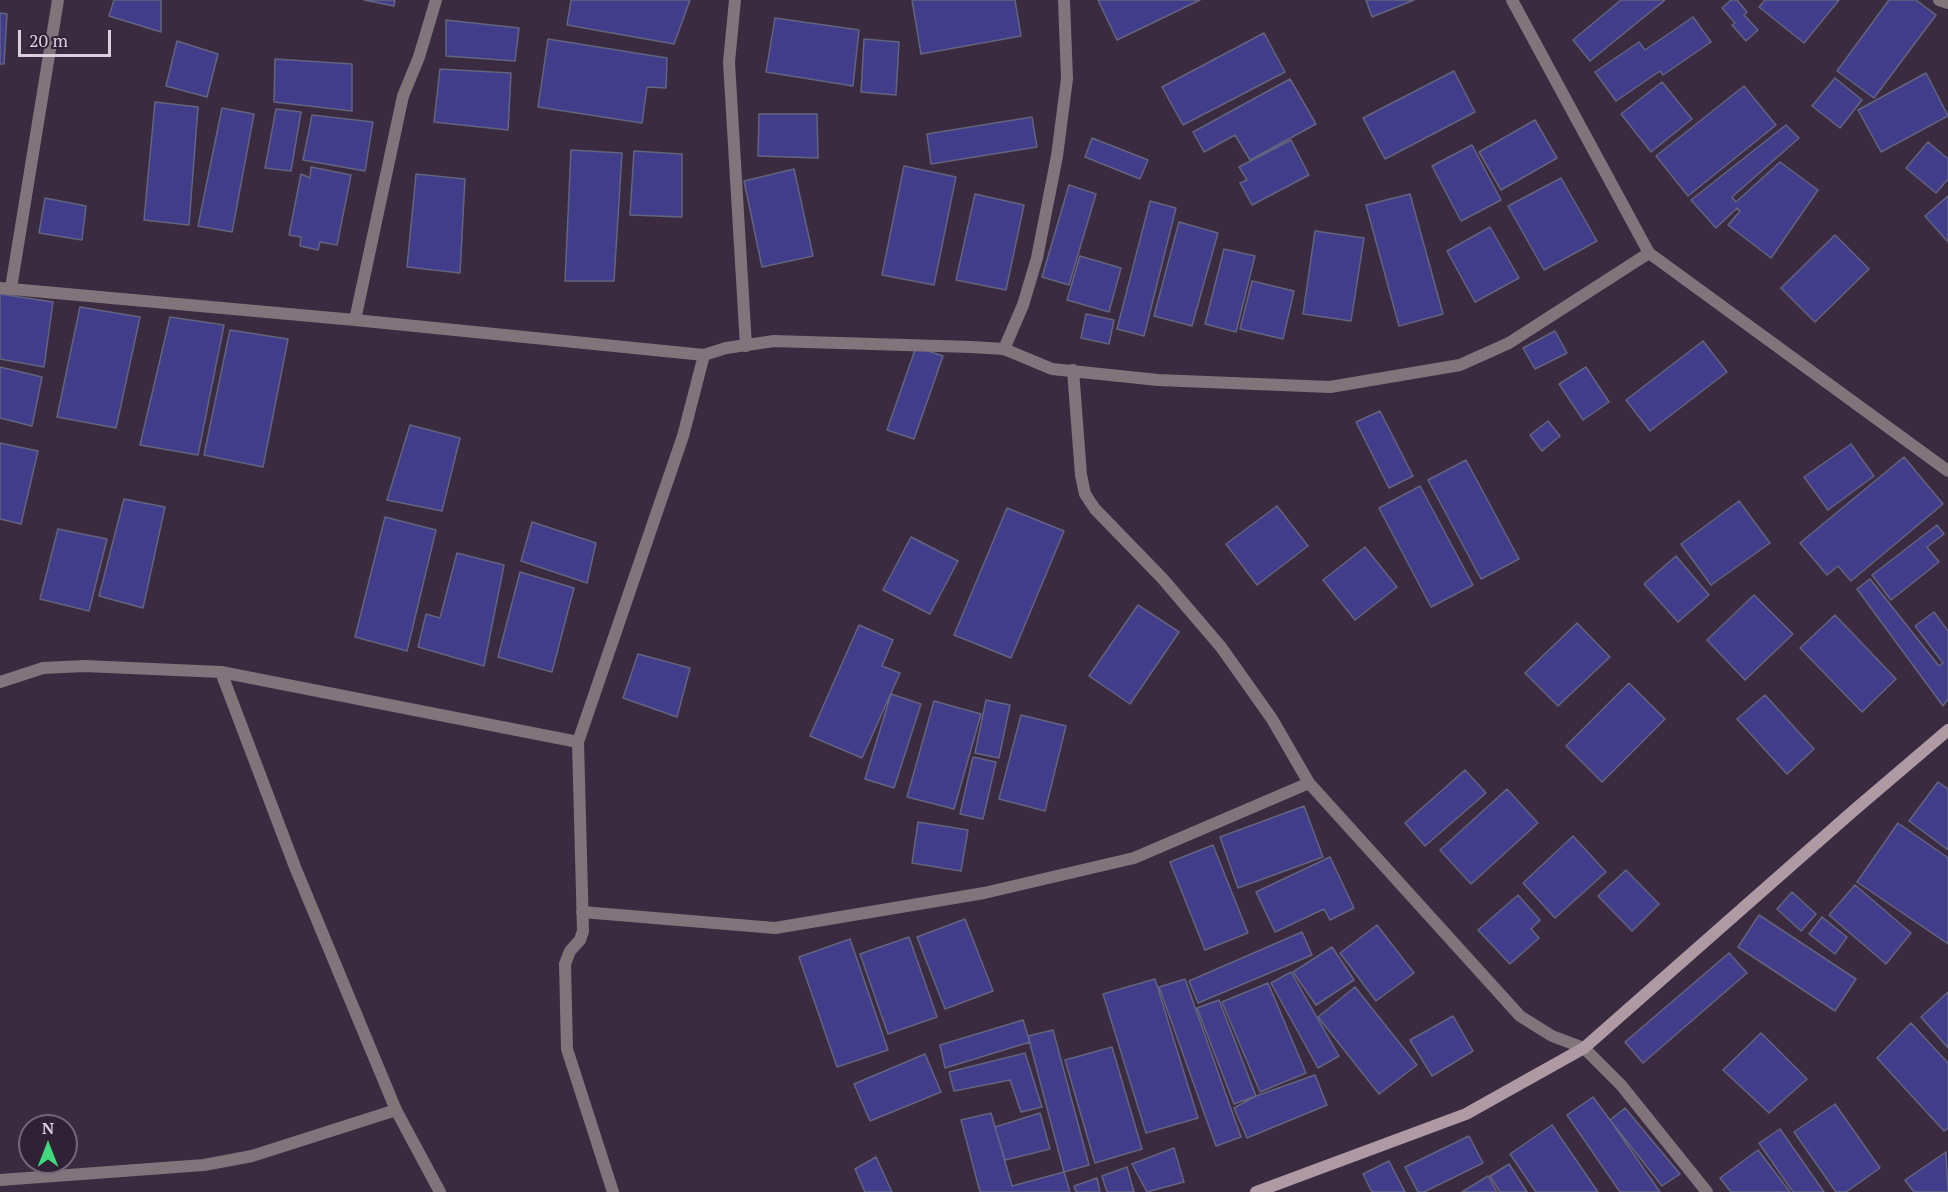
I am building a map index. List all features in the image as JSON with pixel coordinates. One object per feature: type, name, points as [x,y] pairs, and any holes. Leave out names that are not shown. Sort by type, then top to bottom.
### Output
[{"type":"street","points":[[58,0],[5,288],[704,355],[726,348],[774,341],[1004,349],[1052,369],[1158,380],[1330,387],[1460,365],[1509,343],[1648,253]]},
{"type":"street","points":[[354,320],[404,96],[419,57],[436,0]]},
{"type":"street","points":[[735,0],[729,62],[746,346]]},
{"type":"street","points":[[1004,349],[1023,305],[1037,258],[1058,156],[1067,79],[1064,0]]},
{"type":"street","points":[[1512,0],[1648,253],[1948,471]]},
{"type":"street","points":[[1939,0],[1948,3]]},
{"type":"street","points":[[613,1192],[567,1049],[565,964],[570,951],[580,940],[583,931],[578,742],[683,436],[704,355]]},
{"type":"street","points":[[1073,370],[1081,476],[1085,494],[1095,509],[1162,578],[1221,647],[1272,719],[1309,783],[1520,1016],[1552,1036],[1584,1048],[1621,1085],[1707,1192]]},
{"type":"street","points":[[0,682],[43,668],[84,666],[221,672],[578,742]]},
{"type":"street","points":[[221,672],[295,867],[396,1110],[440,1192]]},
{"type":"street","points":[[1256,1192],[1466,1114],[1584,1048],[1948,730]]},
{"type":"street","points":[[582,912],[775,928],[984,893],[1134,858],[1309,783]]},
{"type":"street","points":[[0,1180],[204,1165],[252,1156],[396,1110]]},
{"type":"building","points":[[114,0],[161,0],[161,32],[109,16]]},
{"type":"building","points":[[364,0],[395,0],[394,6]]},
{"type":"building","points":[[571,0],[690,0],[674,44],[567,25]]},
{"type":"building","points":[[912,0],[1015,0],[1021,36],[921,54]]},
{"type":"building","points":[[1098,0],[1200,0],[1117,40]]},
{"type":"building","points":[[1366,0],[1414,0],[1372,17]]},
{"type":"building","points":[[1621,0],[1665,0],[1590,61],[1573,40]]},
{"type":"building","points":[[1731,0],[1737,0],[1747,12],[1744,15],[1758,30],[1746,41],[1732,25],[1735,23],[1722,8]]},
{"type":"building","points":[[1765,0],[1839,0],[1804,43],[1759,7]]},
{"type":"building","points":[[1889,0],[1916,0],[1936,15],[1874,98],[1837,71]]},
{"type":"building","points":[[0,13],[7,14],[4,64],[0,64]]},
{"type":"building","points":[[1693,17],[1711,42],[1663,75],[1660,71],[1616,101],[1595,72],[1639,42],[1645,50]]},
{"type":"building","points":[[775,18],[859,30],[853,86],[766,72]]},
{"type":"building","points":[[446,20],[519,28],[515,61],[446,56]]},
{"type":"building","points":[[1264,33],[1285,72],[1183,125],[1162,87]]},
{"type":"building","points":[[548,39],[667,58],[666,88],[647,87],[642,123],[538,107]]},
{"type":"building","points":[[864,39],[899,42],[896,95],[861,92]]},
{"type":"building","points":[[177,41],[218,54],[207,97],[166,86]]},
{"type":"building","points":[[275,59],[352,64],[352,111],[274,102]]},
{"type":"building","points":[[440,69],[511,73],[508,130],[434,122]]},
{"type":"building","points":[[1454,71],[1475,112],[1385,159],[1363,118]]},
{"type":"building","points":[[1926,73],[1948,116],[1881,152],[1858,110]]},
{"type":"building","points":[[1835,78],[1862,100],[1840,128],[1812,106]]},
{"type":"building","points":[[1290,79],[1316,124],[1250,160],[1235,135],[1204,152],[1193,132]]},
{"type":"building","points":[[1662,82],[1692,119],[1651,152],[1621,114]]},
{"type":"building","points":[[1744,86],[1776,125],[1688,196],[1656,156]]},
{"type":"building","points":[[155,102],[198,107],[189,225],[144,220]]},
{"type":"building","points":[[222,108],[254,114],[232,232],[198,226]]},
{"type":"building","points":[[276,109],[301,112],[291,171],[265,168]]},
{"type":"building","points":[[759,114],[817,114],[818,158],[758,156]]},
{"type":"building","points":[[312,115],[373,122],[365,171],[303,160]]},
{"type":"building","points":[[1032,117],[1037,147],[931,164],[927,134]]},
{"type":"building","points":[[1535,120],[1557,158],[1501,190],[1479,152]]},
{"type":"building","points":[[1786,125],[1799,138],[1732,197],[1736,202],[1780,162],[1818,190],[1771,258],[1728,225],[1740,211],[1737,208],[1716,228],[1691,200]]},
{"type":"building","points":[[1092,138],[1148,160],[1140,179],[1085,157]]},
{"type":"building","points":[[1291,140],[1309,175],[1252,205],[1240,183],[1247,180],[1239,167]]},
{"type":"building","points":[[1928,142],[1948,159],[1948,179],[1936,193],[1906,168]]},
{"type":"building","points":[[1472,145],[1501,200],[1461,221],[1432,166]]},
{"type":"building","points":[[571,150],[622,153],[614,281],[565,281]]},
{"type":"building","points":[[634,151],[682,154],[682,217],[630,215]]},
{"type":"building","points":[[904,166],[956,177],[934,285],[882,275]]},
{"type":"building","points":[[311,167],[351,175],[337,245],[320,242],[318,250],[300,246],[301,237],[289,235],[301,174],[310,178]]},
{"type":"building","points":[[794,169],[813,256],[762,267],[744,181]]},
{"type":"building","points":[[416,174],[465,179],[460,273],[407,267]]},
{"type":"building","points":[[1561,178],[1597,241],[1544,270],[1508,206]]},
{"type":"building","points":[[1069,185],[1096,194],[1069,285],[1042,277]]},
{"type":"building","points":[[975,194],[1024,205],[1006,290],[956,280]]},
{"type":"building","points":[[1410,194],[1443,314],[1399,326],[1366,205]]},
{"type":"building","points":[[1948,196],[1948,242],[1925,216]]},
{"type":"building","points":[[45,198],[86,206],[82,240],[39,233]]},
{"type":"building","points":[[1150,201],[1176,208],[1144,336],[1117,329]]},
{"type":"building","points":[[1179,222],[1218,233],[1192,326],[1154,316]]},
{"type":"building","points":[[1490,227],[1519,278],[1475,302],[1447,251]]},
{"type":"building","points":[[1315,231],[1364,238],[1351,321],[1303,314]]},
{"type":"building","points":[[1835,235],[1869,269],[1815,322],[1781,288]]},
{"type":"building","points":[[1224,249],[1255,256],[1236,332],[1205,324]]},
{"type":"building","points":[[1080,256],[1121,268],[1109,312],[1067,300]]},
{"type":"building","points":[[1252,281],[1294,291],[1283,339],[1240,329]]},
{"type":"building","points":[[0,294],[53,302],[44,367],[0,359]]},
{"type":"building","points":[[80,307],[140,317],[116,428],[57,417]]},
{"type":"building","points":[[1086,314],[1114,320],[1109,344],[1081,338]]},
{"type":"building","points":[[170,317],[224,325],[198,455],[140,445]]},
{"type":"building","points":[[230,330],[288,339],[263,467],[204,455]]},
{"type":"building","points":[[1555,331],[1567,353],[1535,369],[1523,348]]},
{"type":"building","points":[[1703,341],[1727,372],[1650,431],[1626,400]]},
{"type":"building","points":[[916,347],[943,356],[914,439],[887,430]]},
{"type":"building","points":[[0,367],[42,377],[32,426],[0,418]]},
{"type":"building","points":[[1586,367],[1609,402],[1583,420],[1559,384]]},
{"type":"building","points":[[1380,411],[1413,476],[1389,488],[1356,422]]},
{"type":"building","points":[[1548,421],[1560,436],[1542,451],[1530,435]]},
{"type":"building","points":[[410,425],[460,438],[442,511],[387,500]]},
{"type":"building","points":[[0,443],[38,451],[21,524],[0,519]]},
{"type":"building","points":[[1851,444],[1874,476],[1828,510],[1804,477]]},
{"type":"building","points":[[1904,457],[1943,504],[1851,581],[1838,566],[1827,575],[1800,543]]},
{"type":"building","points":[[1466,460],[1519,559],[1481,579],[1428,480]]},
{"type":"building","points":[[1420,486],[1473,585],[1431,607],[1379,508]]},
{"type":"building","points":[[124,499],[165,507],[143,608],[99,596]]},
{"type":"building","points":[[1739,501],[1770,543],[1711,585],[1681,544]]},
{"type":"building","points":[[1277,506],[1308,546],[1257,585],[1226,544]]},
{"type":"building","points":[[1007,508],[1064,531],[1011,658],[954,635]]},
{"type":"building","points":[[385,517],[436,530],[407,651],[355,637]]},
{"type":"building","points":[[532,522],[596,543],[587,583],[521,561]]},
{"type":"building","points":[[1937,525],[1944,534],[1927,547],[1939,562],[1891,600],[1872,575]]},
{"type":"building","points":[[58,529],[107,539],[89,611],[40,599]]},
{"type":"building","points":[[911,537],[958,561],[930,614],[883,590]]},
{"type":"building","points":[[1365,547],[1397,587],[1355,620],[1323,580]]},
{"type":"building","points":[[457,553],[504,565],[484,666],[418,647],[426,614],[440,618]]},
{"type":"building","points":[[1676,556],[1709,595],[1678,622],[1644,584]]},
{"type":"building","points":[[520,572],[574,588],[552,672],[498,657]]},
{"type":"building","points":[[1870,579],[1939,666],[1943,663],[1915,626],[1934,612],[1948,631],[1948,699],[1943,706],[1857,589]]},
{"type":"building","points":[[1754,595],[1793,634],[1745,680],[1707,640]]},
{"type":"building","points":[[1138,605],[1179,632],[1130,704],[1089,676]]},
{"type":"building","points":[[1835,615],[1896,679],[1862,712],[1800,648]]},
{"type":"building","points":[[1577,623],[1610,657],[1558,706],[1525,673]]},
{"type":"building","points":[[859,625],[893,640],[882,666],[900,673],[862,758],[810,736]]},
{"type":"building","points":[[638,654],[690,668],[677,717],[623,698]]},
{"type":"building","points":[[1629,683],[1665,719],[1602,782],[1566,746]]},
{"type":"building","points":[[891,694],[921,704],[894,788],[865,779]]},
{"type":"building","points":[[1765,695],[1814,749],[1787,774],[1737,719]]},
{"type":"building","points":[[986,700],[1010,705],[999,758],[975,753]]},
{"type":"building","points":[[934,701],[981,714],[954,809],[907,797]]},
{"type":"building","points":[[1021,715],[1066,726],[1045,811],[999,799]]},
{"type":"building","points":[[973,757],[996,762],[983,819],[960,814]]},
{"type":"building","points":[[1465,770],[1486,793],[1425,846],[1405,823]]},
{"type":"building","points":[[1938,782],[1948,789],[1948,850],[1909,821]]},
{"type":"building","points":[[1507,789],[1538,823],[1471,884],[1440,850]]},
{"type":"building","points":[[1304,806],[1323,857],[1238,888],[1220,837]]},
{"type":"building","points":[[918,822],[968,830],[961,871],[912,863]]},
{"type":"building","points":[[1898,823],[1948,858],[1948,944],[1857,882]]},
{"type":"building","points":[[1573,836],[1606,872],[1555,918],[1523,883]]},
{"type":"building","points":[[1213,845],[1248,933],[1205,950],[1170,862]]},
{"type":"building","points":[[1330,857],[1354,908],[1330,920],[1324,909],[1275,932],[1256,892]]},
{"type":"building","points":[[1626,870],[1659,904],[1632,931],[1598,896]]},
{"type":"building","points":[[1855,885],[1911,933],[1886,964],[1829,915]]},
{"type":"building","points":[[1792,892],[1816,914],[1801,931],[1777,909]]},
{"type":"building","points":[[1518,895],[1540,920],[1531,929],[1539,938],[1510,964],[1478,930]]},
{"type":"building","points":[[1759,915],[1856,979],[1835,1011],[1738,947]]},
{"type":"building","points":[[1822,917],[1847,937],[1835,954],[1809,934]]},
{"type":"building","points":[[965,919],[993,991],[945,1009],[917,937]]},
{"type":"building","points":[[1377,925],[1414,973],[1376,1001],[1340,953]]},
{"type":"building","points":[[1302,932],[1312,955],[1198,1003],[1189,981]]},
{"type":"building","points":[[909,937],[937,1017],[888,1034],[860,954]]},
{"type":"building","points":[[850,939],[888,1050],[837,1067],[799,957]]},
{"type":"building","points":[[1332,947],[1354,980],[1316,1005],[1293,972]]},
{"type":"building","points":[[1729,953],[1747,973],[1643,1063],[1625,1042]]},
{"type":"building","points":[[1291,972],[1339,1056],[1318,1068],[1271,983]]},
{"type":"building","points":[[1155,979],[1198,1118],[1146,1133],[1103,994]]},
{"type":"building","points":[[1185,979],[1241,1137],[1216,1146],[1159,987]]},
{"type":"building","points":[[1268,983],[1306,1073],[1260,1092],[1222,1002]]},
{"type":"building","points":[[1355,987],[1417,1065],[1379,1094],[1318,1017]]},
{"type":"building","points":[[1948,992],[1948,1048],[1921,1017]]},
{"type":"building","points":[[1219,1000],[1256,1096],[1234,1104],[1197,1008]]},
{"type":"building","points":[[1453,1016],[1473,1051],[1432,1076],[1410,1040]]},
{"type":"building","points":[[1023,1020],[1030,1042],[945,1068],[940,1045]]},
{"type":"building","points":[[1911,1023],[1948,1063],[1948,1128],[1944,1131],[1877,1058]]},
{"type":"building","points":[[1053,1030],[1089,1165],[1064,1172],[1028,1036]]},
{"type":"building","points":[[1761,1033],[1807,1079],[1769,1113],[1723,1070]]},
{"type":"building","points":[[1112,1047],[1142,1149],[1095,1163],[1065,1060]]},
{"type":"building","points":[[1025,1053],[1042,1107],[1021,1112],[1010,1080],[954,1091],[949,1072]]},
{"type":"building","points":[[925,1054],[941,1092],[870,1121],[854,1084]]},
{"type":"building","points":[[1315,1075],[1327,1105],[1247,1138],[1234,1108],[1256,1096]]},
{"type":"building","points":[[1593,1097],[1660,1192],[1620,1192],[1567,1115]]},
{"type":"building","points":[[1835,1104],[1880,1168],[1846,1192],[1836,1192],[1794,1132]]},
{"type":"building","points":[[1625,1108],[1680,1174],[1662,1186],[1610,1120]]},
{"type":"building","points":[[991,1113],[1012,1186],[1064,1172],[1070,1192],[980,1192],[961,1120]]},
{"type":"building","points":[[1040,1113],[1050,1149],[1005,1160],[995,1127]]},
{"type":"building","points":[[1552,1125],[1598,1192],[1536,1192],[1510,1154]]},
{"type":"building","points":[[1780,1129],[1824,1192],[1793,1192],[1759,1143]]},
{"type":"building","points":[[1469,1136],[1483,1163],[1424,1192],[1418,1192],[1405,1167]]},
{"type":"building","points":[[1174,1148],[1184,1182],[1147,1192],[1132,1164]]},
{"type":"building","points":[[1758,1150],[1790,1192],[1731,1192],[1720,1178]]},
{"type":"building","points":[[1946,1152],[1948,1192],[1914,1192],[1905,1180]]},
{"type":"building","points":[[876,1157],[892,1192],[865,1192],[855,1169]]},
{"type":"building","points":[[1389,1161],[1405,1192],[1372,1192],[1363,1174]]},
{"type":"building","points":[[1509,1164],[1527,1192],[1500,1192],[1490,1176]]},
{"type":"building","points":[[1127,1167],[1134,1192],[1107,1192],[1102,1176]]},
{"type":"building","points":[[1488,1176],[1497,1192],[1462,1192]]},
{"type":"building","points":[[1097,1178],[1100,1192],[1076,1192],[1074,1186]]}]
